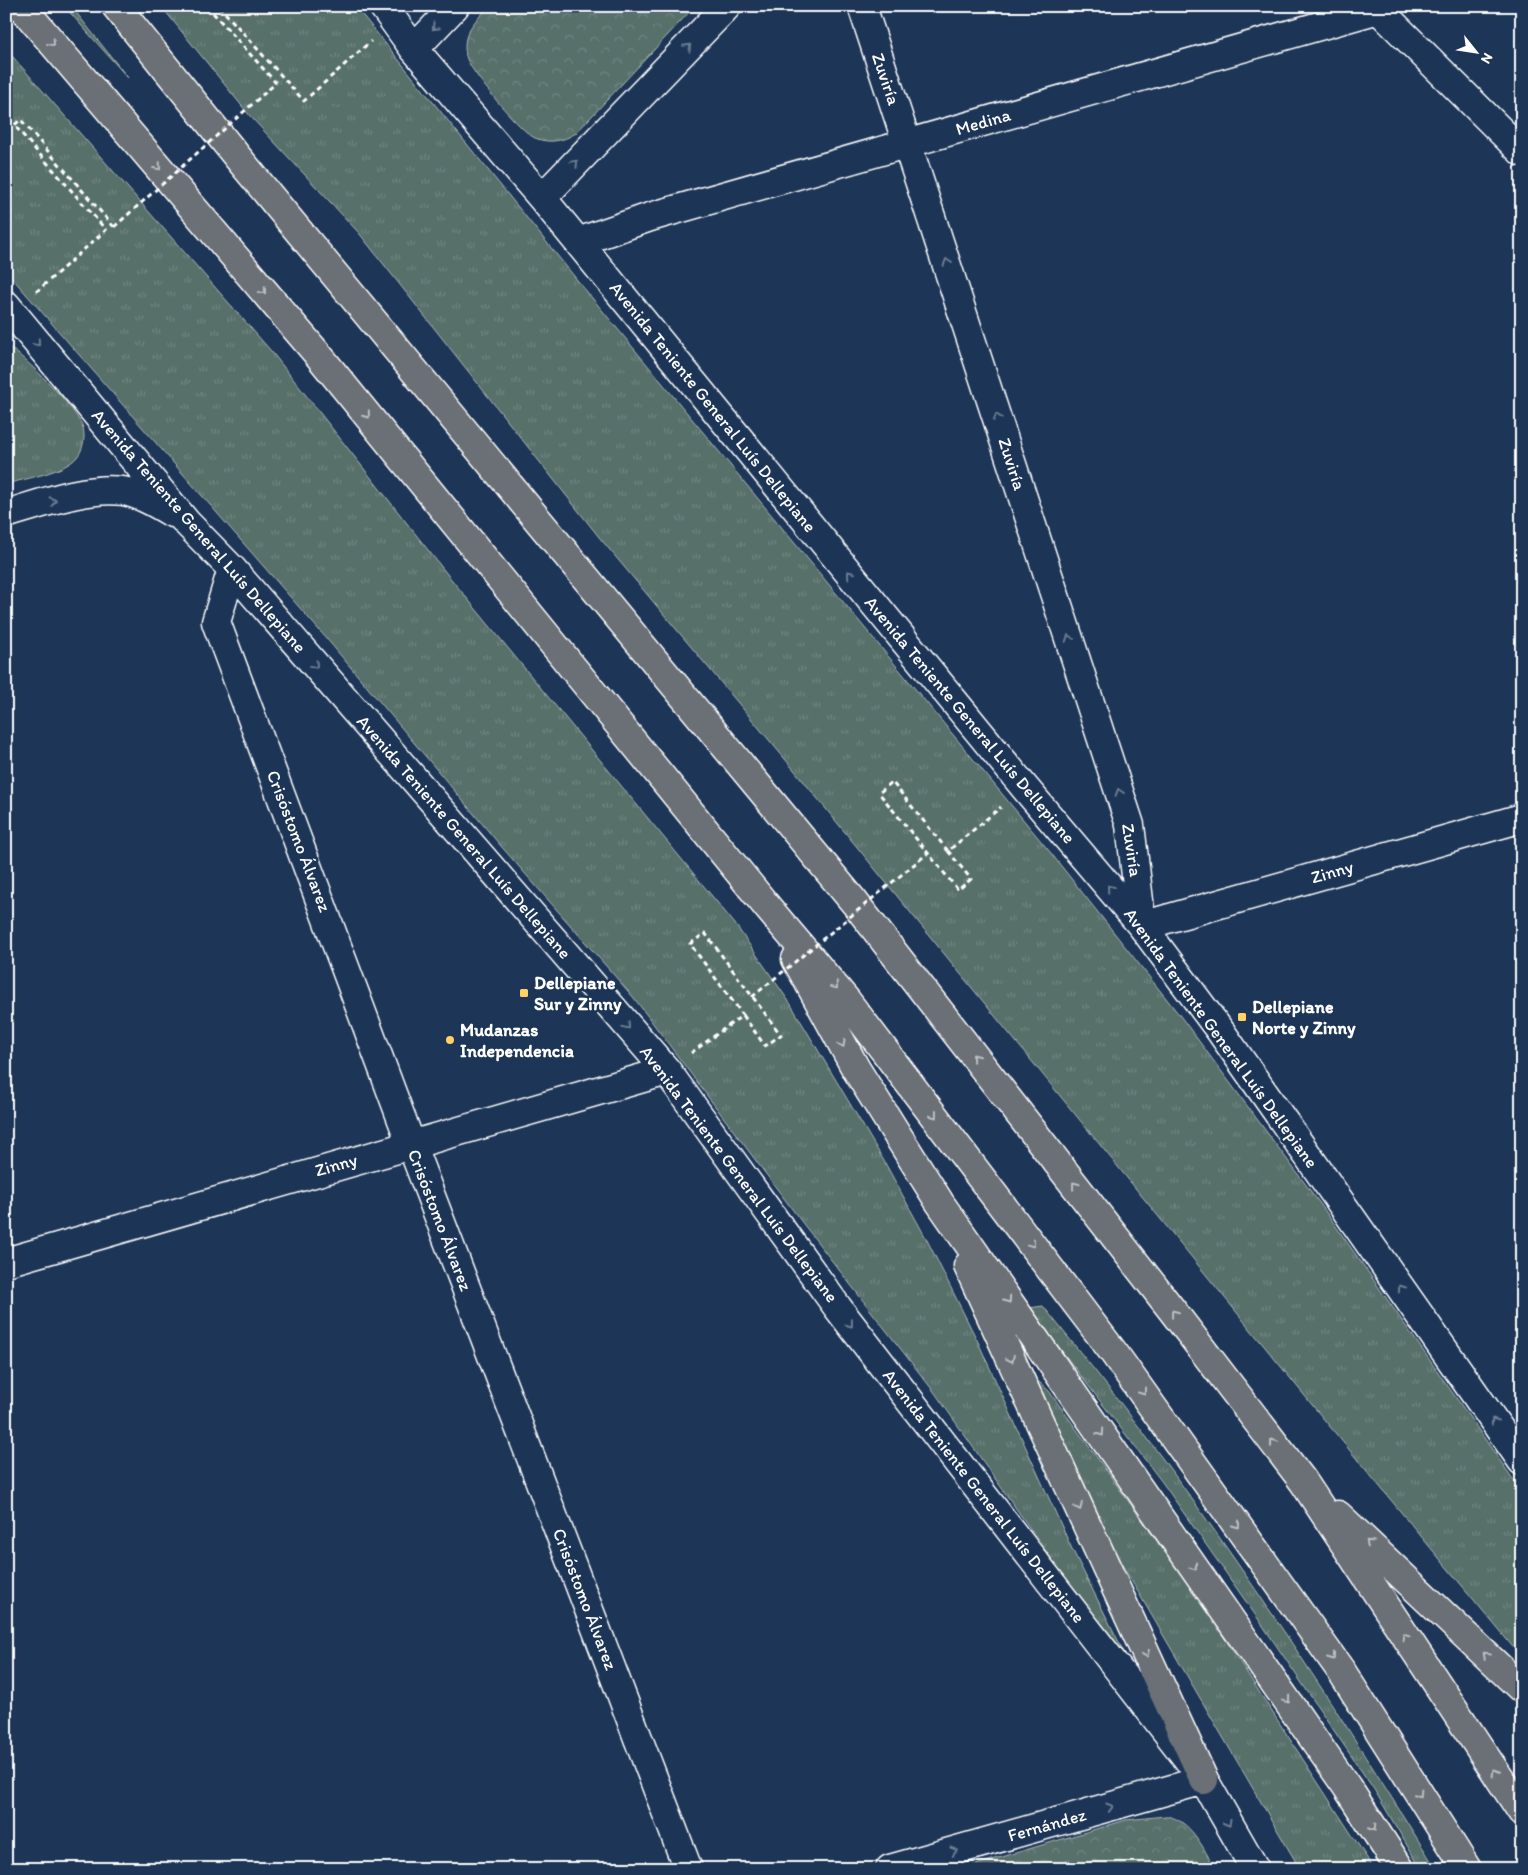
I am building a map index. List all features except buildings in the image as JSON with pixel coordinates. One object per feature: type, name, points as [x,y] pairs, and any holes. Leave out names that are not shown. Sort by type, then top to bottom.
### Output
[{"type":"highway","points":[[21,6],[320,357],[769,909],[846,1000],[1114,1353],[1342,1672],[1467,1869]]},
{"type":"highway","points":[[116,6],[252,174],[855,903],[1303,1481],[1522,1812]]},
{"type":"highway","points":[[769,909],[856,1069],[940,1203],[1341,1779],[1400,1869]]},
{"type":"highway","points":[[940,1203],[1204,1780]]},
{"type":"highway","points":[[1303,1481],[1522,1689]]},
{"type":"street","points":[[414,49],[455,6]]},
{"type":"street","points":[[542,198],[728,6]]},
{"type":"street","name":"Zuviría","points":[[862,6],[1130,826],[1142,926]]},
{"type":"street","points":[[1381,7],[1522,152]]},
{"type":"street","name":"Medina","points":[[578,242],[650,217],[1381,7]]},
{"type":"street","name":"Avenida Teniente General Luís Dellepiane","points":[[388,13],[414,49],[542,198],[1025,788],[1142,926],[1221,1032],[1522,1461]]},
{"type":"street","name":"Avenida Teniente General Luís Dellepiane","points":[[8,311],[186,522],[232,569],[667,1071],[838,1308],[1204,1780],[1255,1869]]},
{"type":"street","points":[[6,514],[52,501],[101,491],[123,491],[155,504],[186,522]]},
{"type":"street","name":"Crisóstomo Álvarez","points":[[232,569],[216,622],[391,1086],[410,1144],[688,1869]]},
{"type":"street","name":"Zinny","points":[[1142,926],[1522,818]]},
{"type":"street","name":"Zinny","points":[[6,1262],[667,1071]]},
{"type":"street","name":"Fernández","points":[[890,1869],[1204,1780]]},
{"type":"path","points":[[8,311],[106,230],[14,125],[21,120],[114,227],[276,83],[207,6]]},
{"type":"path","points":[[219,6],[304,101],[388,13]]},
{"type":"path","points":[[892,782],[948,851],[971,880],[958,890],[878,793],[892,782]]},
{"type":"path","points":[[948,851],[1025,788]]},
{"type":"path","points":[[752,997],[928,853]]},
{"type":"path","points":[[705,933],[752,997],[781,1035],[765,1046],[690,944],[705,933]]},
{"type":"path","points":[[667,1071],[743,1015]]},
{"type":"green space","points":[[64,6],[71,6],[128,78]]},
{"type":"green space","points":[[161,6],[355,6],[578,281],[1050,852],[1181,1017],[1321,1205],[1522,1492],[1522,1658],[1322,1417],[795,771],[599,537],[359,233],[250,116]]},
{"type":"green space","points":[[490,6],[695,6],[576,133],[561,140],[551,141],[540,140],[528,134],[487,89],[467,59],[465,44],[468,33],[474,23]]},
{"type":"green space","points":[[6,49],[271,351],[447,574],[735,924],[790,1003],[884,1161],[927,1240],[978,1342],[1072,1549],[1126,1656],[1109,1641],[935,1393],[804,1225],[634,998],[500,845],[326,638],[6,271]]},
{"type":"green space","points":[[6,345],[36,370],[69,405],[82,425],[84,437],[83,446],[77,457],[63,467],[6,484]]},
{"type":"green space","points":[[1043,1306],[1139,1427],[1255,1589],[1329,1700],[1436,1869],[1421,1869],[1375,1791],[1261,1623],[1162,1482],[1029,1308]]},
{"type":"green space","points":[[1036,1379],[1049,1391],[1201,1602],[1374,1869],[1300,1869],[1100,1527]]},
{"type":"green space","points":[[1165,1816],[1182,1822],[1189,1828],[1201,1844],[1215,1869],[962,1869],[1126,1820]]},
{"type":"place","name":"Dellepiane Sur y Zinny","points":[[524,993]]},
{"type":"place","name":"Dellepiane Norte y Zinny","points":[[1242,1017]]},
{"type":"place","name":"Mudanzas Independencia","points":[[450,1040]]}]
